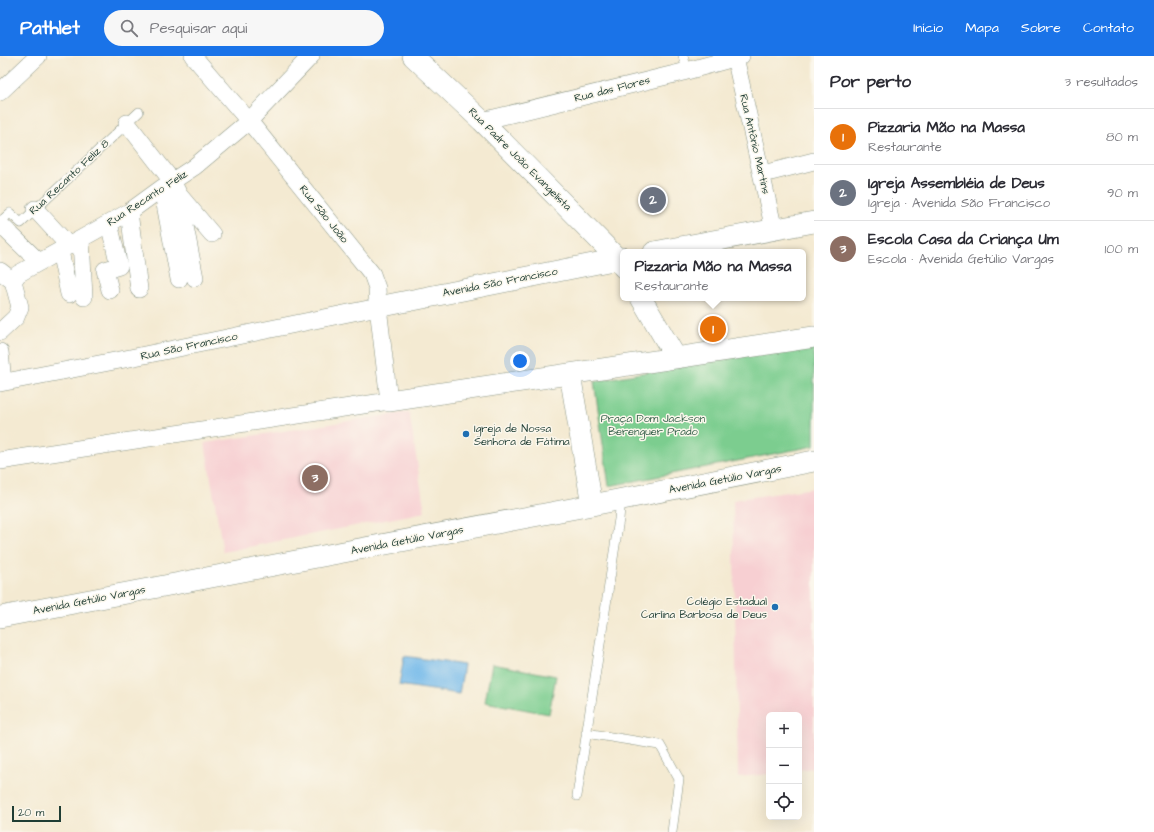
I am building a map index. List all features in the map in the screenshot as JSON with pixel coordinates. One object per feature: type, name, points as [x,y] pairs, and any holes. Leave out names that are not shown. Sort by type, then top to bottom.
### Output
[{"type":"street","points":[[0,92],[38,56]]},
{"type":"street","name":"Rua São João","points":[[193,56],[249,121],[372,274],[377,288],[390,401]]},
{"type":"street","name":"Rua Recanto Feliz","points":[[0,332],[16,317],[20,307],[6,276],[18,274],[171,188],[249,121],[311,56]]},
{"type":"street","name":"Rua Padre João Evangelista","points":[[413,56],[482,121],[620,260]]},
{"type":"street","name":"Rua das Flores","points":[[482,121],[685,63],[738,57]]},
{"type":"street","name":"Rua Antônio Martins","points":[[738,57],[774,230]]},
{"type":"street","points":[[133,118],[171,188],[212,234]]},
{"type":"street","points":[[763,174],[814,161]]},
{"type":"street","points":[[171,188],[187,279]]},
{"type":"street","points":[[35,209],[70,245],[76,295],[70,245]]},
{"type":"street","points":[[129,212],[139,289]]},
{"type":"street","points":[[670,249],[814,222]]},
{"type":"street","points":[[0,223],[39,262]]},
{"type":"street","points":[[110,223],[119,266],[105,270],[110,290]]},
{"type":"street","name":"Avenida São Francisco","points":[[378,307],[620,261]]},
{"type":"street","points":[[643,301],[676,358]]},
{"type":"street","name":"Rua São Francisco","points":[[2,383],[378,307]]},
{"type":"street","points":[[0,461],[814,337]]},
{"type":"street","points":[[0,352],[2,383]]},
{"type":"street","points":[[570,374],[592,505]]},
{"type":"street","name":"Avenida Getúlio Vargas","points":[[0,617],[592,505],[814,461]]},
{"type":"lane","name":"Rua Recanto Feliz 8","points":[[0,223],[10,213],[21,223],[133,118]]},
{"type":"lane","points":[[577,796],[621,499]]},
{"type":"lane","points":[[586,733],[660,745],[679,779],[672,832]]},
{"type":"shaded area","points":[[409,412],[425,512],[223,552],[205,443]]},
{"type":"shaded area","name":"Colégio Estadual Carlina Barbosa de Deus","points":[[814,488],[814,768],[802,770],[802,712],[766,712],[766,774],[738,777],[733,500]]},
{"type":"green space","name":"Praça Dom Jackson Berenguer Prado","points":[[814,344],[814,446],[609,486],[594,381]]},
{"type":"green space","points":[[492,664],[556,676],[549,714],[485,702]]},
{"type":"water","points":[[404,656],[464,665],[459,694],[399,685]]},
{"type":"place","name":"Igreja Assembléia de Deus","points":[[653,200]]},
{"type":"place","name":"Pizzaria Mão na Massa","points":[[713,329]]},
{"type":"place","name":"Igreja de Nossa Senhora de Fátima","points":[[466,434]]},
{"type":"place","name":"Escola Casa da Criança Um","points":[[315,478]]},
{"type":"place","name":"Colégio Estadual Carlina Barbosa de Deus","points":[[775,607]]}]
